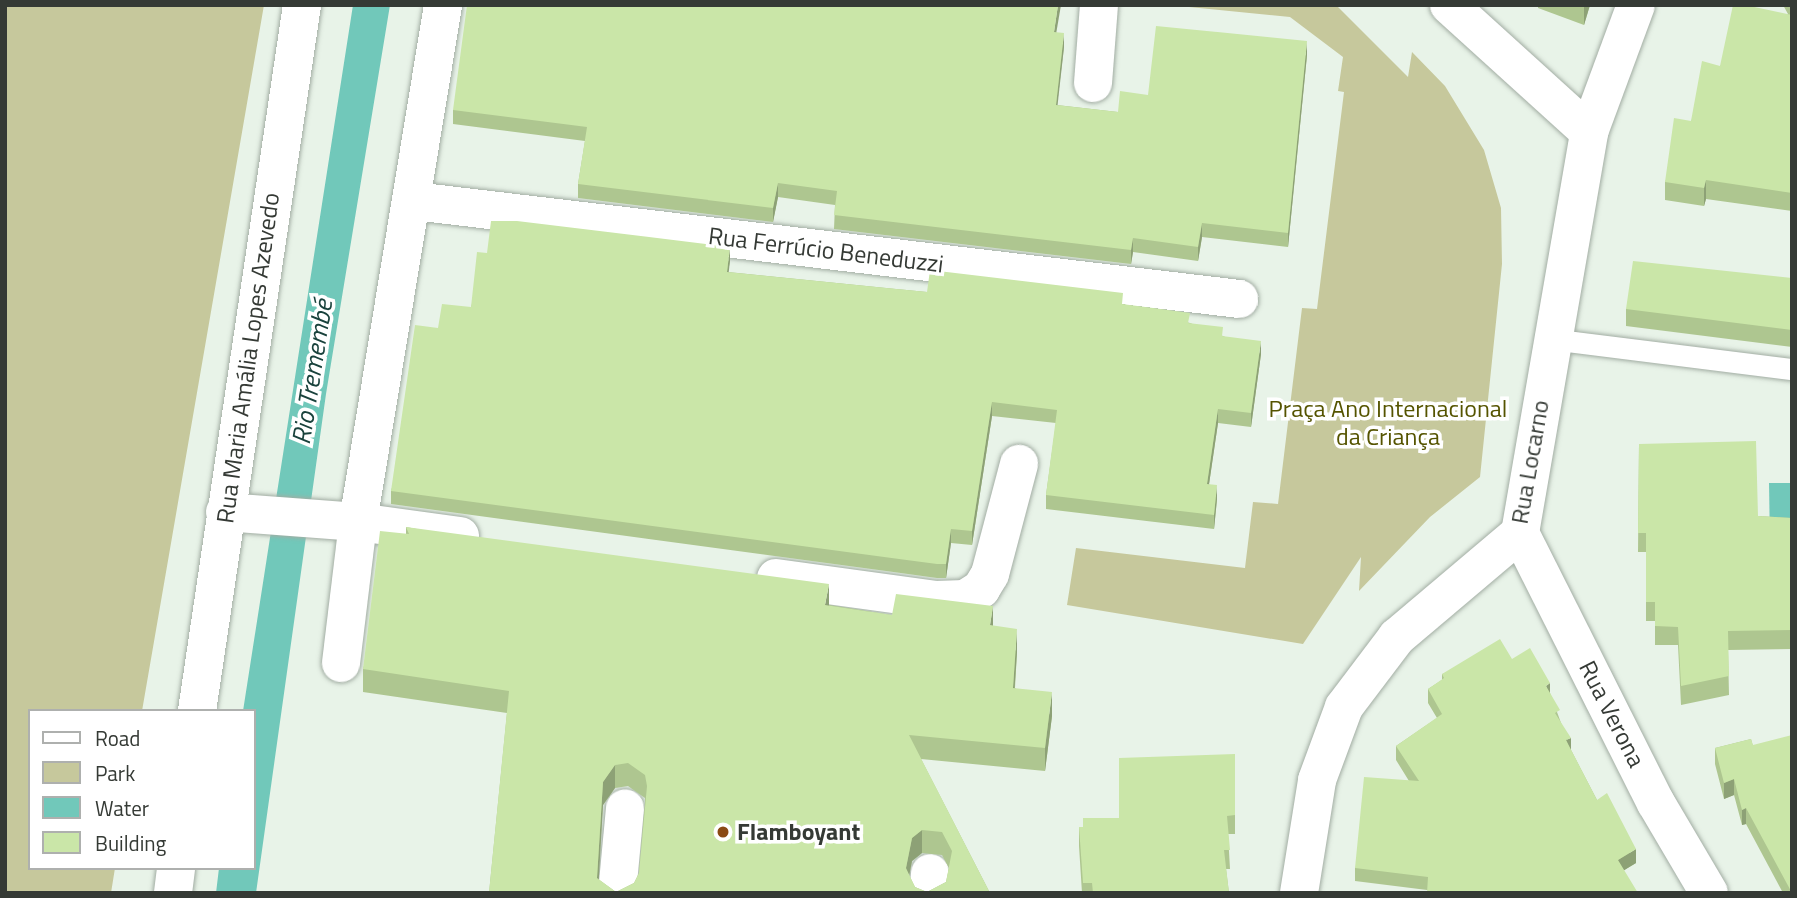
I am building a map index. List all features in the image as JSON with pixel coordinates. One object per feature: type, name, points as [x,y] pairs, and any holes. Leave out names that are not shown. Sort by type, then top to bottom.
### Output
[{"type":"street","name":"Rua Maria Amália Lopes Azevedo","points":[[197,709],[241,514],[302,5]]},
{"type":"street","points":[[341,663],[358,522],[414,201],[443,5]]},
{"type":"street","points":[[1093,83],[1099,5]]},
{"type":"street","points":[[1449,5],[1589,132]]},
{"type":"street","name":"Rua Locarno","points":[[1299,893],[1317,780],[1344,707],[1397,637],[1520,533],[1550,339],[1589,132],[1636,5]]},
{"type":"street","name":"Rua Ferrúcio Beneduzzi","points":[[414,201],[1238,299]]},
{"type":"street","points":[[743,574],[936,600],[965,599],[981,589],[990,574],[1018,464]]},
{"type":"street","points":[[241,514],[358,522],[496,541]]},
{"type":"street","name":"Rua Verona","points":[[1520,533],[1656,803],[1709,893]]},
{"type":"street","points":[[617,893],[625,808]]},
{"type":"street","points":[[173,893],[176,870]]},
{"type":"lane","points":[[1550,339],[1792,369]]},
{"type":"green space","points":[[5,5],[264,5],[142,709],[28,709],[28,870],[115,870],[111,893],[5,893]]},
{"type":"green space","name":"Praça Ano Internacional da Criança","points":[[1169,5],[1336,5],[1408,77],[1412,52],[1445,86],[1484,150],[1501,208],[1502,264],[1480,477],[1430,517],[1359,591],[1361,557],[1303,644],[1067,605],[1076,548],[1245,568],[1253,502],[1278,504],[1302,308],[1317,309],[1344,92],[1338,91],[1343,57],[1290,17]]},
{"type":"water","name":"Rio Tremembé","points":[[353,5],[390,5],[326,394],[256,893],[216,893],[219,870],[256,870],[256,709],[243,709]]},
{"type":"water","points":[[1769,483],[1792,483],[1792,545],[1770,545]]},
{"type":"building","points":[[467,5],[1058,5],[1054,32],[1064,33],[1056,105],[1118,112],[1120,91],[1148,95],[1156,26],[1307,41],[1288,233],[1202,223],[1198,247],[1133,238],[1131,250],[834,215],[837,191],[778,183],[773,208],[578,184],[587,127],[453,110]]},
{"type":"building","points":[[1733,5],[1792,15],[1792,193],[1706,180],[1704,188],[1665,182],[1674,118],[1691,121],[1702,61],[1720,66]]},
{"type":"building","points":[[491,221],[517,221],[730,247],[727,272],[927,292],[930,270],[1123,293],[1122,304],[1190,313],[1188,323],[1223,327],[1222,336],[1261,341],[1251,413],[1218,409],[1207,484],[1217,485],[1214,515],[1046,495],[1057,410],[992,402],[972,531],[951,529],[946,564],[391,491],[415,325],[438,328],[442,304],[471,307],[477,252],[487,253]]},
{"type":"building","points":[[1633,261],[1792,278],[1792,330],[1626,309]]},
{"type":"building","points":[[1756,441],[1758,516],[1792,518],[1792,630],[1728,631],[1729,676],[1681,686],[1678,627],[1655,626],[1655,602],[1646,602],[1646,533],[1638,533],[1639,444]]},
{"type":"building","points":[[406,527],[829,584],[825,605],[892,615],[896,594],[993,606],[990,625],[1017,629],[1013,688],[1052,692],[1045,748],[909,735],[990,893],[489,893],[509,691],[363,669],[380,531],[409,534]],"holes":[[[628,763],[645,775],[647,786],[639,873],[634,883],[616,892],[597,878],[603,782],[615,765]],[[922,830],[942,832],[952,851],[946,882],[927,892],[915,887],[906,868],[912,838]]]},
{"type":"building","points":[[1500,639],[1512,659],[1530,648],[1550,683],[1546,686],[1560,710],[1555,713],[1571,738],[1566,740],[1597,800],[1607,793],[1636,849],[1618,860],[1638,893],[1427,893],[1428,877],[1355,868],[1364,777],[1419,781],[1396,746],[1442,714],[1428,689],[1444,678],[1442,674]]},
{"type":"building","points":[[1792,735],[1792,893],[1746,808],[1742,810],[1734,779],[1724,783],[1715,748],[1751,739],[1753,745]]},
{"type":"building","points":[[1235,754],[1235,815],[1227,816],[1230,850],[1224,850],[1229,893],[1093,893],[1092,883],[1083,883],[1079,827],[1083,827],[1083,818],[1119,818],[1119,758]]},
{"type":"place","name":"Flamboyant","points":[[723,832]]}]
